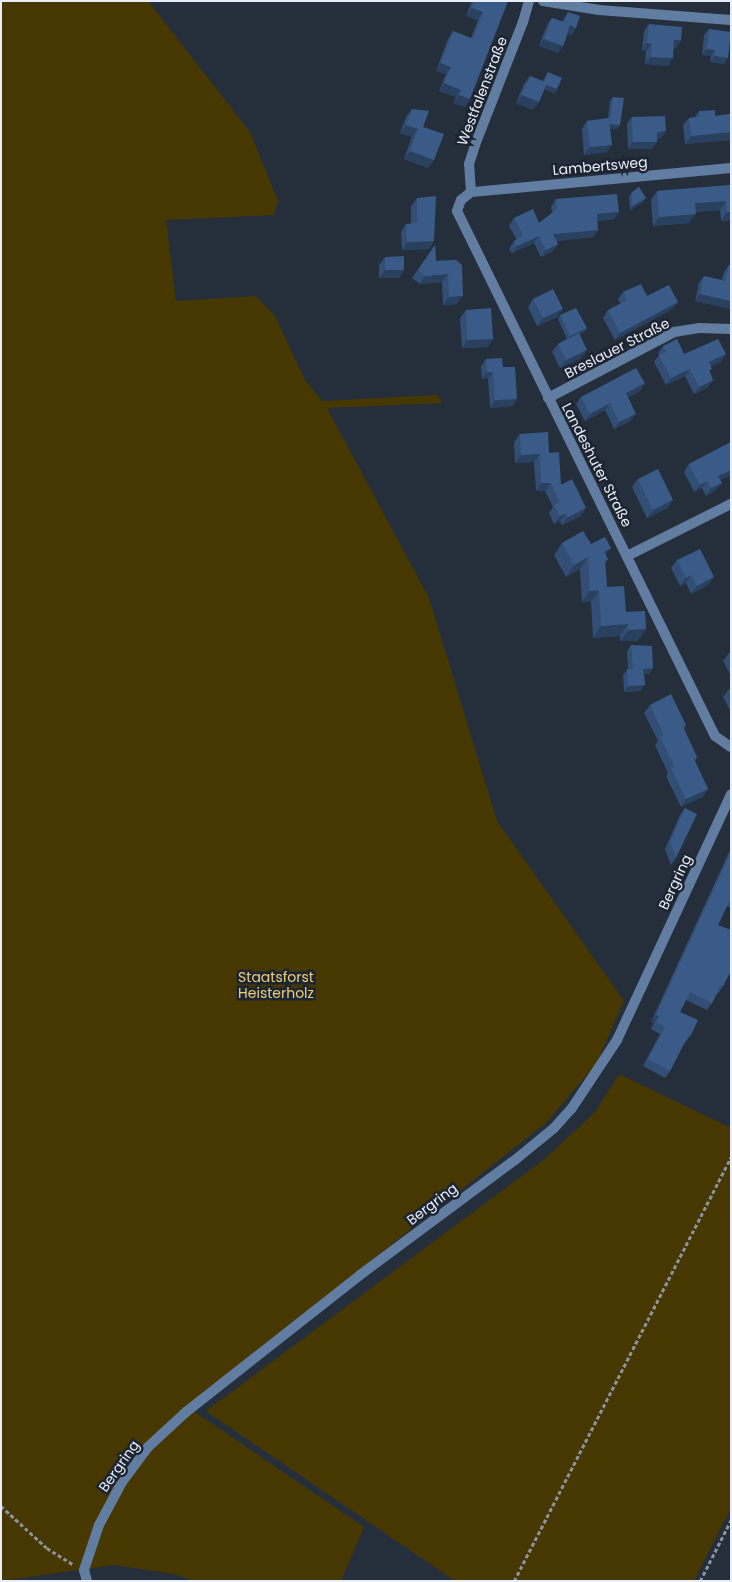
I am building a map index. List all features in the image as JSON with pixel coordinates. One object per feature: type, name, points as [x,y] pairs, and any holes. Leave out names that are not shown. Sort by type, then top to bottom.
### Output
[{"type":"street","name":"Westfalenstraße","points":[[471,192],[469,164],[523,22],[529,1]]},
{"type":"street","points":[[543,1],[599,10],[731,20]]},
{"type":"street","name":"Lambertsweg","points":[[471,192],[731,168]]},
{"type":"street","name":"Landeshuter Straße","points":[[471,192],[460,200],[457,211],[715,736],[731,747]]},
{"type":"street","name":"Breslauer Straße","points":[[548,398],[674,332],[699,328],[731,329]]},
{"type":"street","points":[[627,556],[731,504]]},
{"type":"street","name":"Bergring","points":[[84,1570],[99,1525],[122,1482],[148,1447],[186,1412],[360,1275],[515,1160],[554,1128],[572,1108],[617,1040],[731,794]]},
{"type":"street","points":[[84,1570],[87,1581]]},
{"type":"path","points":[[514,1581],[731,1157]]},
{"type":"path","points":[[1,1506],[47,1548],[84,1570]]},
{"type":"path","points":[[700,1581],[731,1520]]},
{"type":"green space","name":"Staatsforst Heisterholz","points":[[1,1],[148,1],[250,132],[278,201],[274,215],[166,220],[176,301],[256,296],[275,316],[305,380],[322,401],[438,395],[442,403],[327,408],[429,598],[497,821],[624,1001],[596,1064],[546,1123],[186,1406],[364,1527],[341,1581],[196,1581],[173,1574],[114,1565],[1,1581]]},
{"type":"green space","points":[[619,1074],[731,1128],[731,1508],[694,1581],[455,1581],[206,1411],[546,1158],[595,1112]]},
{"type":"building","points":[[474,1],[508,1],[470,99],[459,95],[461,90],[444,83],[451,67],[441,63],[453,31],[473,39],[483,12],[472,8]]},
{"type":"building","points":[[568,12],[580,16],[576,28],[570,25],[563,46],[544,39],[552,18],[564,22]]},
{"type":"building","points":[[649,24],[682,27],[681,40],[674,40],[673,58],[651,57],[652,44],[647,43]]},
{"type":"building","points":[[709,29],[731,32],[728,58],[715,56],[715,50],[707,49]]},
{"type":"building","points":[[548,72],[562,78],[557,89],[546,85],[547,83],[544,82]]},
{"type":"building","points":[[530,76],[547,83],[539,102],[522,95]]},
{"type":"building","points":[[613,97],[624,98],[620,125],[610,124]]},
{"type":"building","points":[[412,109],[429,111],[423,127],[444,134],[434,160],[410,151],[418,129],[406,125]]},
{"type":"building","points":[[715,110],[715,116],[731,114],[731,132],[691,136],[689,118],[700,117],[699,111]]},
{"type":"building","points":[[665,116],[666,131],[657,132],[657,142],[633,142],[632,117]]},
{"type":"building","points":[[609,118],[612,145],[590,147],[587,121]]},
{"type":"building","points":[[731,185],[731,212],[727,212],[726,201],[695,203],[696,214],[659,217],[657,191]]},
{"type":"building","points":[[639,187],[646,198],[632,206],[632,192]]},
{"type":"building","points":[[617,194],[619,212],[597,214],[598,230],[553,234],[558,244],[546,250],[539,236],[517,246],[514,241],[523,235],[514,218],[533,209],[539,223],[557,209],[556,199]]},
{"type":"building","points":[[436,196],[434,241],[407,242],[406,224],[417,223],[417,198]]},
{"type":"building","points":[[435,245],[436,261],[456,260],[462,265],[463,296],[449,297],[448,274],[425,276],[418,270]]},
{"type":"building","points":[[404,256],[404,270],[385,270],[385,257]]},
{"type":"building","points":[[729,265],[731,265],[731,301],[700,294],[704,276],[725,281]]},
{"type":"building","points":[[641,284],[647,296],[669,285],[678,302],[620,333],[608,310],[627,300],[623,292]]},
{"type":"building","points":[[553,289],[563,309],[543,318],[533,299]]},
{"type":"building","points":[[491,308],[493,339],[467,340],[466,310]]},
{"type":"building","points":[[576,308],[587,328],[570,336],[560,315]]},
{"type":"building","points":[[579,333],[587,350],[566,360],[558,344]]},
{"type":"building","points":[[677,339],[684,354],[718,339],[726,354],[709,362],[712,369],[709,370],[713,380],[699,387],[690,369],[671,378],[659,355],[666,352],[663,346]]},
{"type":"building","points":[[502,358],[503,367],[515,367],[517,399],[495,400],[493,372],[487,372],[486,359]]},
{"type":"building","points":[[636,368],[645,383],[626,393],[636,414],[619,422],[610,403],[590,414],[581,397]]},
{"type":"building","points":[[548,432],[549,453],[559,452],[561,485],[572,479],[586,508],[568,517],[566,513],[560,516],[554,505],[560,502],[551,483],[541,483],[540,454],[521,455],[520,434]]},
{"type":"building","points":[[731,442],[731,470],[718,476],[722,483],[711,488],[707,481],[700,485],[689,464]]},
{"type":"building","points":[[658,469],[673,500],[653,510],[638,479]]},
{"type":"building","points":[[583,531],[591,544],[605,537],[611,548],[604,552],[608,559],[605,561],[607,587],[624,586],[626,612],[645,611],[646,629],[629,630],[628,624],[601,626],[599,590],[590,591],[588,557],[574,565],[562,543]]},
{"type":"building","points":[[700,549],[714,577],[697,586],[691,575],[686,578],[677,560]]},
{"type":"building","points":[[631,645],[652,646],[653,668],[643,669],[645,685],[628,686],[627,669],[633,669]]},
{"type":"building","points":[[671,694],[686,725],[683,727],[697,757],[694,759],[708,789],[686,799],[671,768],[675,767],[660,737],[664,735],[650,705]]},
{"type":"building","points":[[685,808],[697,814],[676,858],[670,842]]},
{"type":"building","points":[[731,852],[731,898],[718,925],[731,930],[731,971],[712,1003],[690,992],[680,1012],[698,1020],[670,1071],[648,1059],[665,1027],[656,1022],[659,1016],[656,1015]]}]
